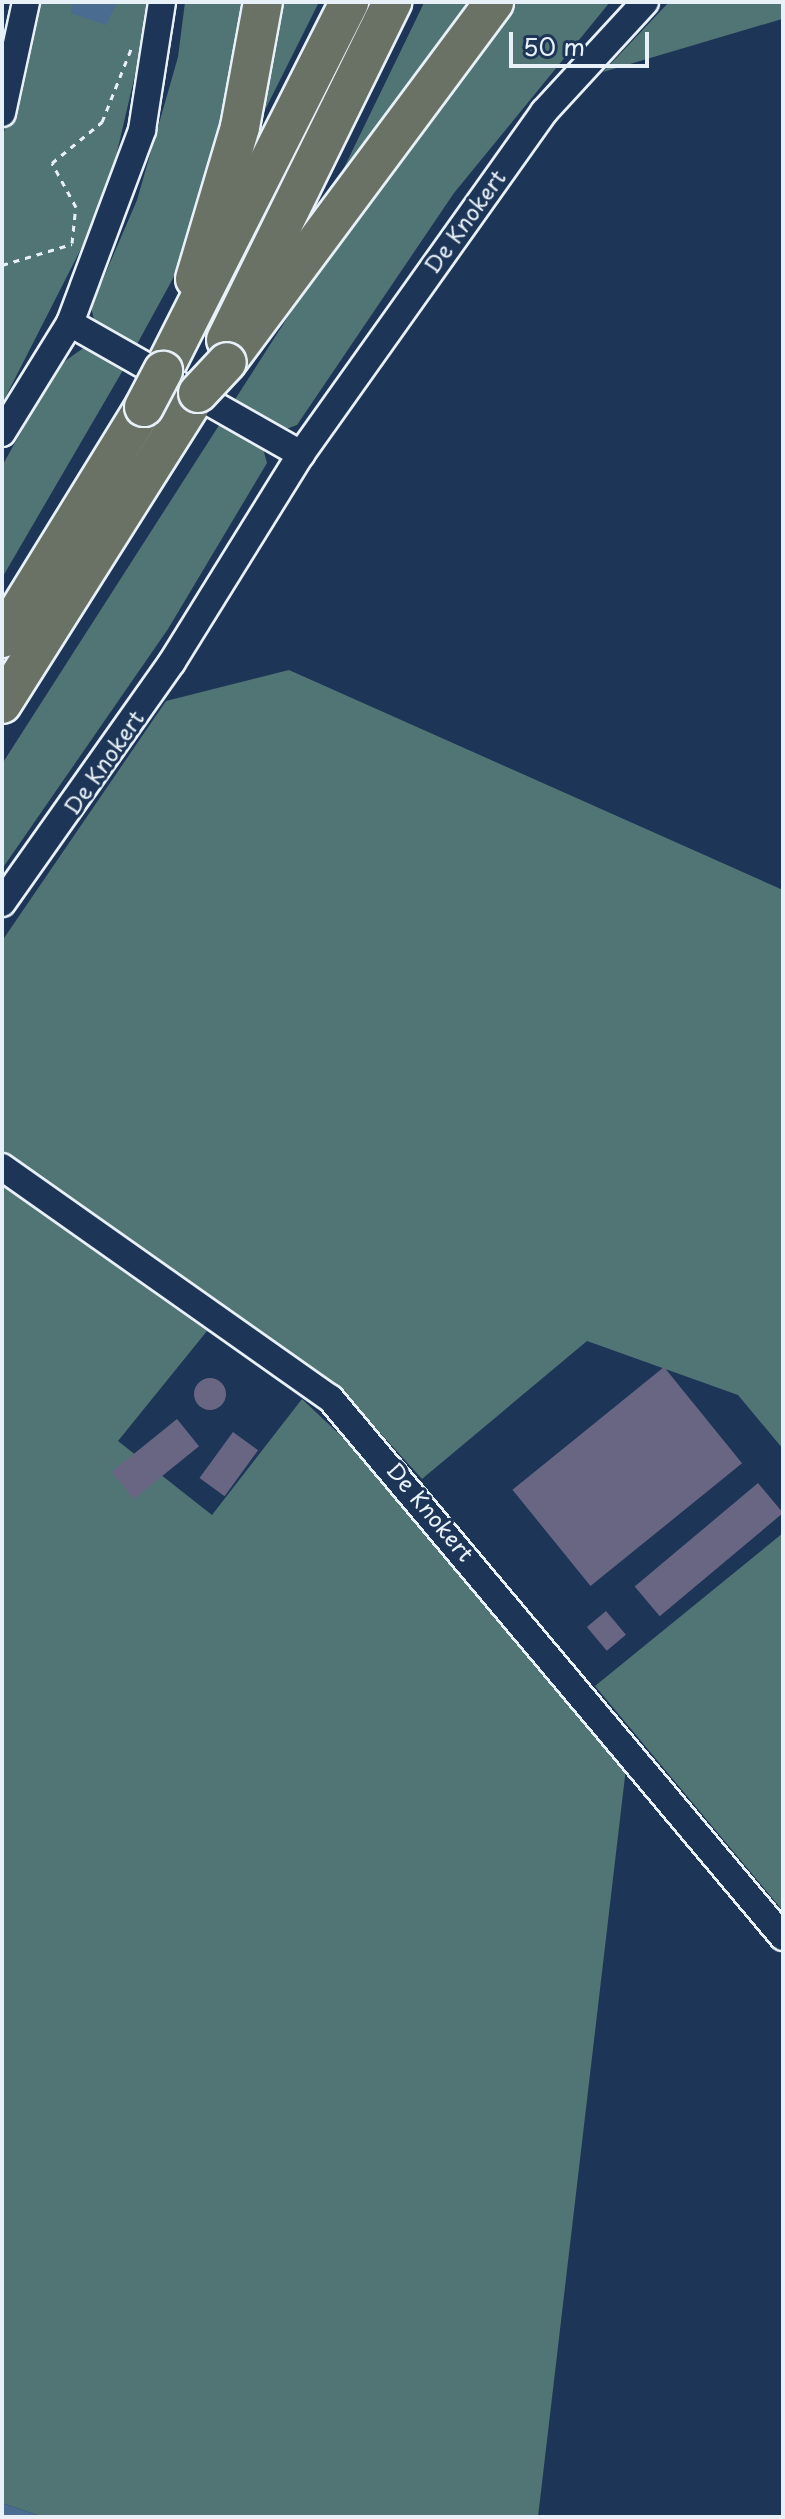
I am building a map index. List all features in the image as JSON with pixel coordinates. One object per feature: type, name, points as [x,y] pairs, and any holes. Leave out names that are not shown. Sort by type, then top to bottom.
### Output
[{"type":"highway","points":[[168,363],[234,150],[263,2]]},
{"type":"highway","points":[[2,638],[144,407],[349,2]]},
{"type":"highway","points":[[222,359],[392,2]]},
{"type":"highway","points":[[2,704],[198,393],[494,2]]},
{"type":"street","points":[[2,113],[26,2]]},
{"type":"street","points":[[2,433],[70,323],[98,252],[142,130],[162,2]]},
{"type":"street","name":"De Knokert","points":[[2,903],[172,662],[301,454],[535,124],[645,2]]},
{"type":"street","points":[[70,323],[301,454]]},
{"type":"street","name":"De Knokert","points":[[2,1167],[330,1398],[783,1937]]},
{"type":"path","points":[[72,243],[76,207],[56,161],[72,151],[102,122],[135,40]]},
{"type":"path","points":[[2,265],[72,243],[98,252]]},
{"type":"green space","points":[[36,2],[152,2],[114,165],[86,239],[2,404],[2,138],[27,62]]},
{"type":"green space","points":[[185,2],[247,2],[227,123],[188,251],[136,346],[95,324],[91,307],[137,200],[178,57]]},
{"type":"green space","points":[[276,2],[319,2],[246,148]]},
{"type":"green space","points":[[424,2],[478,2],[341,174],[422,7]]},
{"type":"green space","points":[[503,2],[610,2],[454,193],[297,425],[286,429],[234,401],[400,142]]},
{"type":"green space","points":[[669,2],[782,2],[782,19],[603,72]]},
{"type":"green space","points":[[89,344],[126,365],[2,578],[2,466],[58,366]]},
{"type":"green space","points":[[223,419],[261,441],[267,463],[168,629],[2,869],[2,764]]},
{"type":"green space","points":[[289,670],[783,890],[783,1449],[738,1395],[587,1341],[422,1479],[364,1415],[316,1376],[2,1151],[2,941],[166,701]]},
{"type":"green space","points":[[2,1185],[207,1331],[118,1441],[212,1515],[302,1399],[374,1467],[626,1768],[538,2517],[43,2517],[2,2503]]},
{"type":"green space","points":[[783,1533],[783,1911],[595,1686]]},
{"type":"water","points":[[72,2],[117,2],[106,25],[71,13]]},
{"type":"water","points":[[2,2503],[43,2517],[2,2517]]},
{"type":"building","points":[[664,1367],[742,1463],[590,1586],[512,1490]]},
{"type":"building","points":[[210,1378],[221,1383],[226,1394],[221,1405],[210,1410],[199,1405],[194,1394],[199,1383]]},
{"type":"building","points":[[177,1419],[199,1446],[134,1499],[112,1472]]},
{"type":"building","points":[[233,1432],[258,1450],[225,1496],[199,1478]]},
{"type":"building","points":[[758,1483],[783,1513],[660,1616],[635,1586]]},
{"type":"building","points":[[606,1611],[626,1635],[607,1651],[587,1627]]}]
